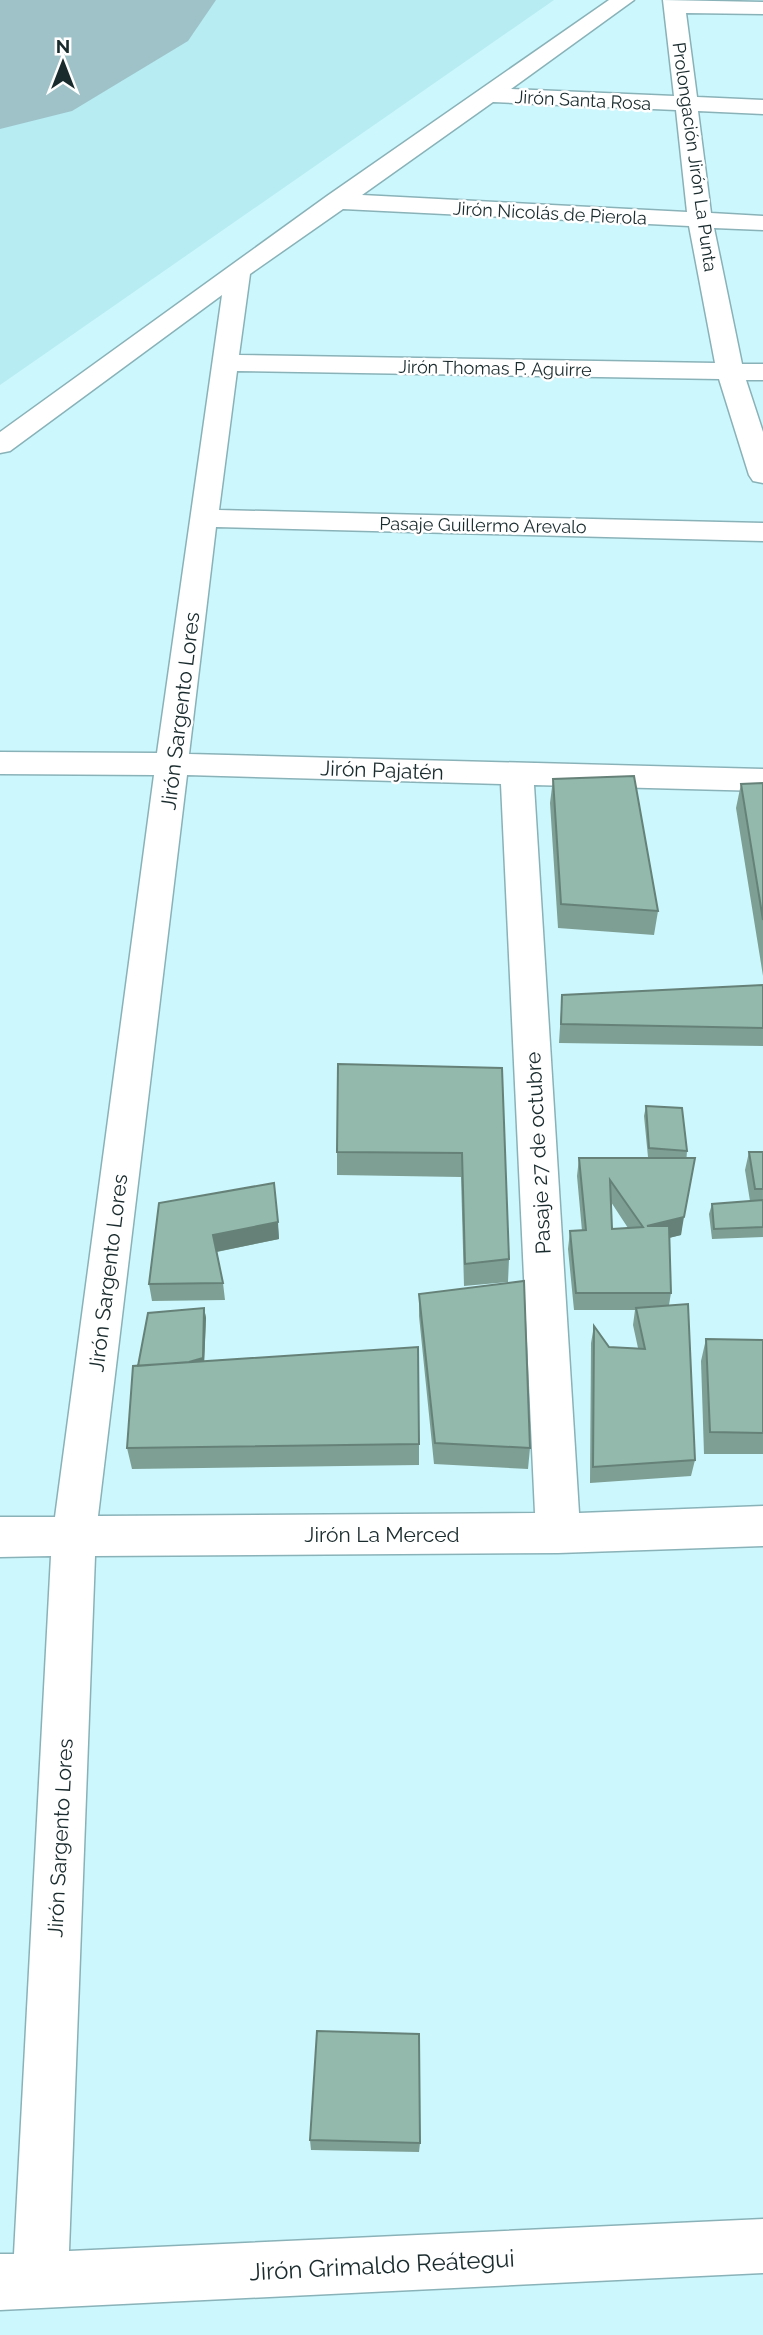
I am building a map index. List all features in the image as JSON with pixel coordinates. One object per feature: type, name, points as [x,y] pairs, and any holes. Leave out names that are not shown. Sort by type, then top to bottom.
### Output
[{"type":"street","points":[[0,445],[336,201],[623,0]]},
{"type":"street","points":[[675,3],[763,8]]},
{"type":"street","name":"Prolongación Jirón La Punta","points":[[675,3],[700,221],[730,372],[763,475]]},
{"type":"street","name":"Jirón Santa Rosa","points":[[488,95],[763,107]]},
{"type":"street","name":"Jirón Nicolás de Pierola","points":[[336,201],[763,223]]},
{"type":"street","name":"Jirón Sargento Lores","points":[[20,2282],[74,1536],[174,764],[203,518],[238,271]]},
{"type":"street","name":"Jirón Thomas P. Aguirre","points":[[226,363],[763,372]]},
{"type":"street","name":"Pasaje Guillermo Arevalo","points":[[203,518],[763,533]]},
{"type":"street","name":"Jirón Pajatén","points":[[0,764],[174,764],[763,779]]},
{"type":"street","name":"Pasaje 27 de octubre","points":[[517,774],[558,1533]]},
{"type":"street","name":"Jirón La Merced","points":[[0,1537],[558,1533],[763,1526]]},
{"type":"street","name":"Jirón Grimaldo Reátegui","points":[[20,2282],[763,2246]]},
{"type":"shaded area","points":[[0,0],[554,0],[0,385]]},
{"type":"building","points":[[634,776],[658,911],[561,904],[553,779]]},
{"type":"building","points":[[763,783],[763,920],[741,784]]},
{"type":"building","points":[[763,985],[763,1028],[561,1024],[562,995]]},
{"type":"building","points":[[338,1064],[502,1068],[509,1259],[465,1264],[462,1153],[337,1152]]},
{"type":"building","points":[[646,1106],[682,1108],[687,1151],[649,1148]]},
{"type":"building","points":[[749,1152],[763,1152],[763,1189],[755,1189]]},
{"type":"building","points":[[579,1158],[695,1158],[684,1217],[647,1226],[669,1226],[671,1293],[576,1293],[570,1231],[586,1230]],"holes":[[[610,1180],[643,1227],[612,1229]]]},
{"type":"building","points":[[274,1183],[278,1222],[213,1235],[223,1283],[149,1284],[159,1203]]},
{"type":"building","points":[[763,1200],[763,1227],[714,1229],[712,1204]]},
{"type":"building","points":[[524,1281],[530,1448],[435,1443],[419,1294]]},
{"type":"building","points":[[688,1304],[695,1460],[593,1467],[594,1326],[609,1347],[645,1349],[636,1308]]},
{"type":"building","points":[[204,1308],[203,1358],[189,1362],[138,1366],[148,1313]]},
{"type":"building","points":[[706,1339],[763,1340],[763,1433],[710,1432]]},
{"type":"building","points":[[418,1347],[419,1444],[127,1448],[133,1366]]},
{"type":"building","points":[[317,2031],[419,2034],[420,2143],[310,2140]]},
{"type":"runway","points":[[0,68],[119,0]]}]
